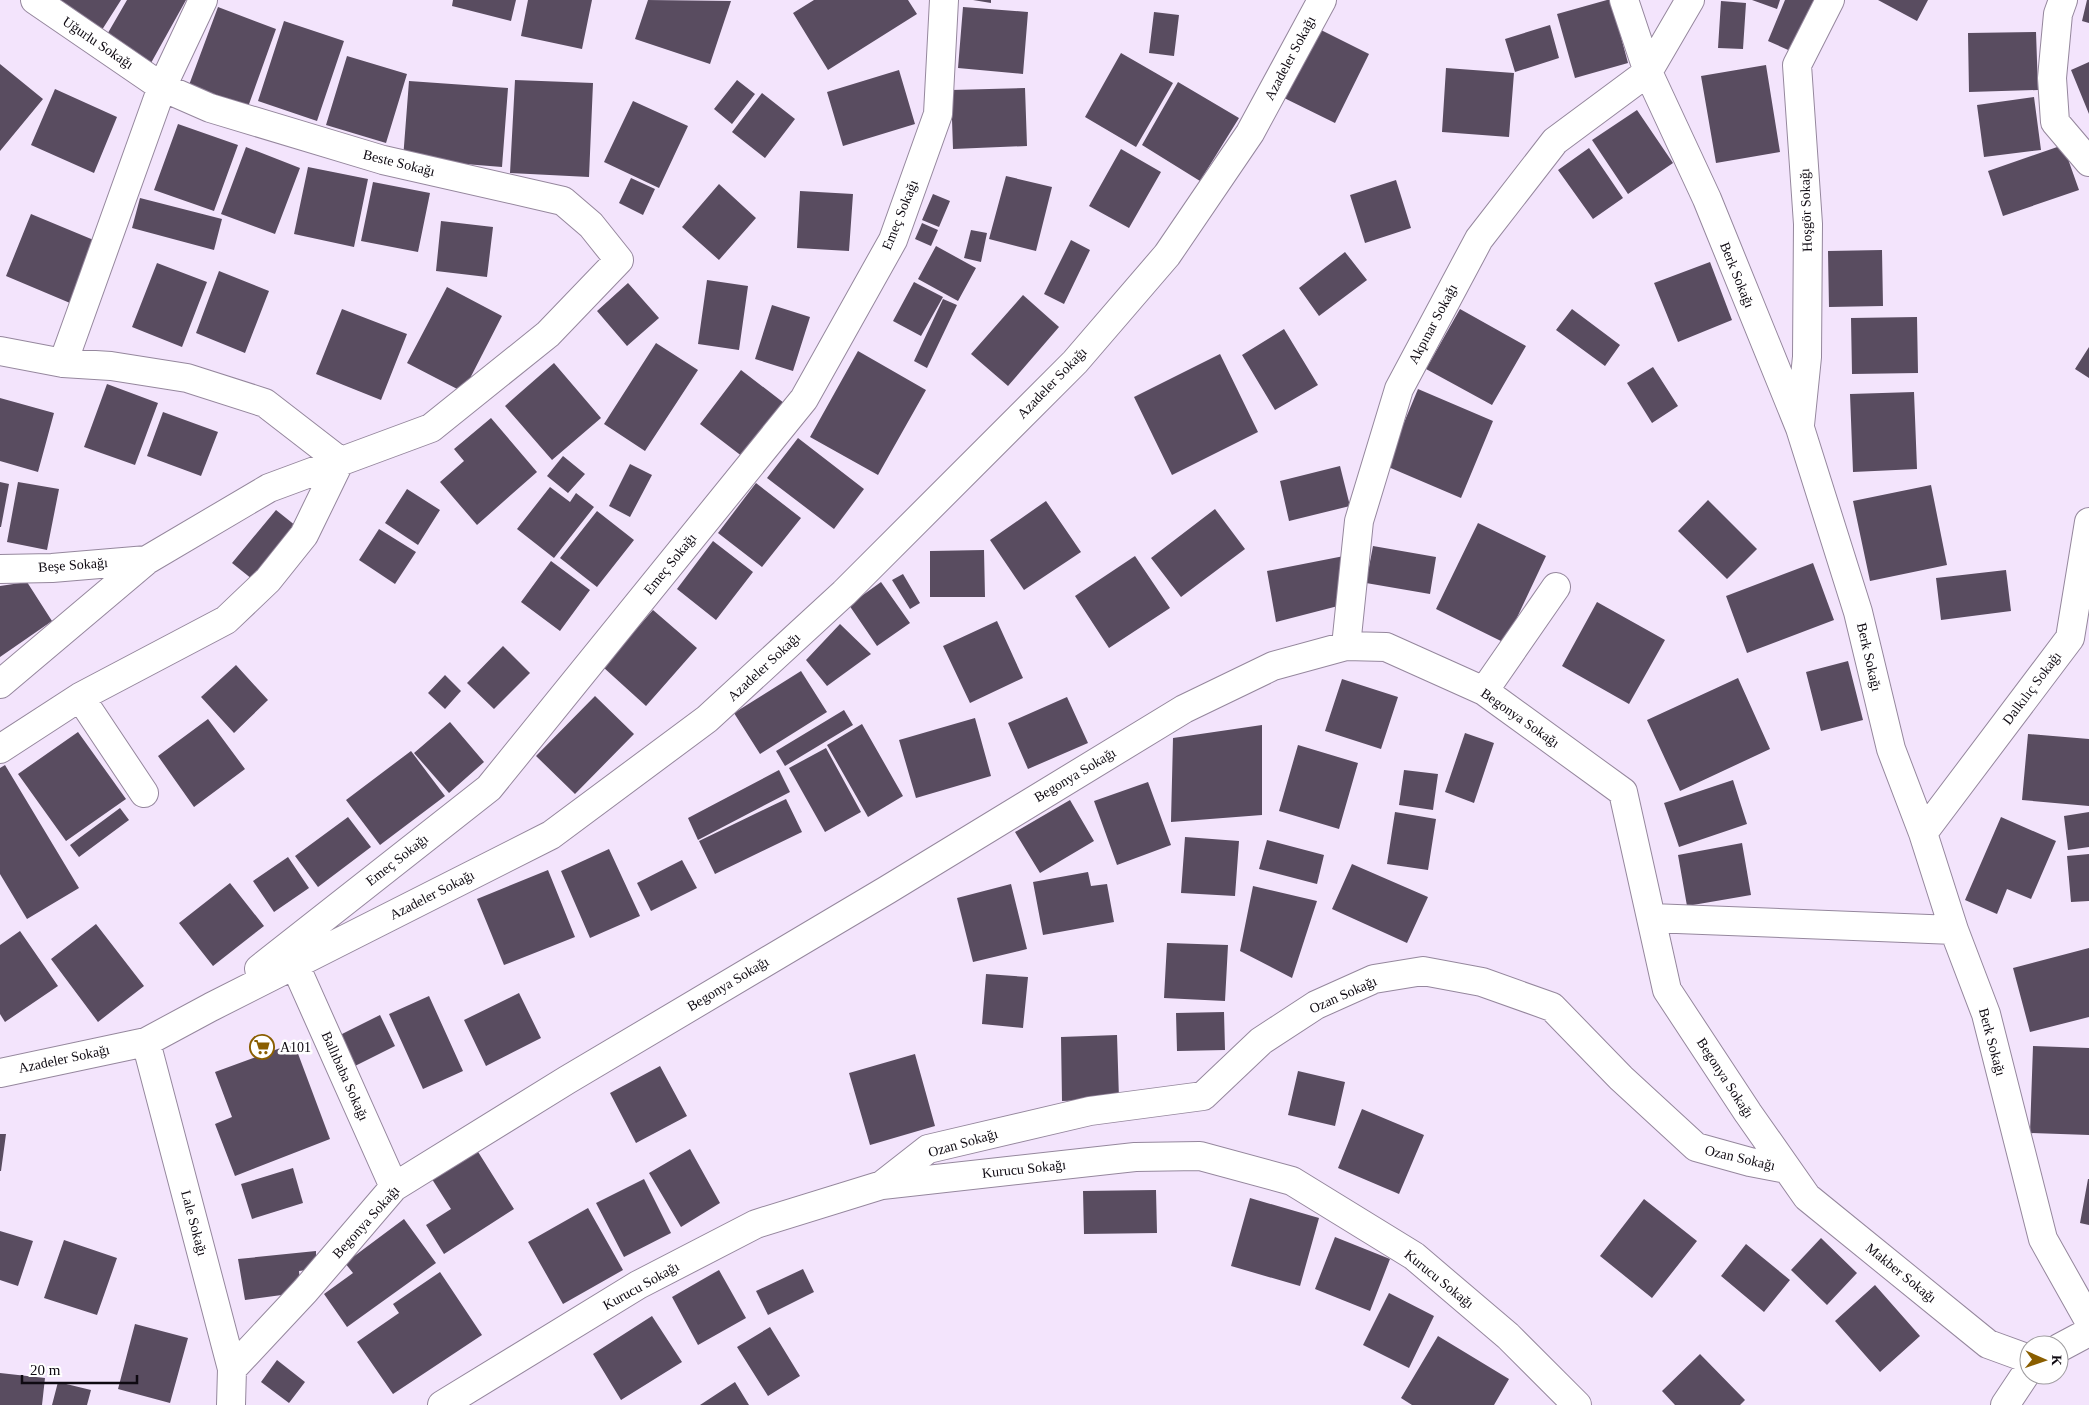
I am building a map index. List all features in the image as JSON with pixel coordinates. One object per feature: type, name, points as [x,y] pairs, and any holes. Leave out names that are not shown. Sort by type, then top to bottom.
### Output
[{"type":"street","name":"Uğurlu Sokağı","points":[[35,0],[162,87]]},
{"type":"street","points":[[63,363],[162,87],[203,0]]},
{"type":"street","name":"Emeç Sokağı","points":[[211,1007],[489,788],[804,399],[893,240],[938,114],[944,0]]},
{"type":"street","name":"Berk Sokağı","points":[[1624,0],[1648,72],[1707,199],[1800,428],[1858,612],[1891,749],[1923,833],[1954,930],[1986,1014],[2043,1239],[2089,1321]]},
{"type":"street","points":[[1648,72],[1690,0]]},
{"type":"street","name":"Hoşgör Sokağı","points":[[1800,428],[1807,357],[1808,224],[1797,66],[1830,0]]},
{"type":"street","points":[[2063,0],[2058,14],[2052,78],[2055,122],[2089,162]]},
{"type":"street","name":"Azadeler Sokağı","points":[[0,1073],[146,1042],[211,1007],[551,835],[707,719],[844,593],[1075,362],[1167,255],[1250,133],[1314,4]]},
{"type":"street","name":"Akpınar Sokağı","points":[[1346,646],[1359,521],[1399,389],[1479,239],[1555,141],[1648,72]]},
{"type":"street","name":"Beste Sokağı","points":[[162,87],[210,108],[383,160],[564,201],[591,226],[619,260],[548,334],[431,428],[340,461]]},
{"type":"street","points":[[0,351],[63,363],[111,366],[187,378],[265,403],[340,461]]},
{"type":"street","points":[[0,684],[147,560],[269,488],[340,461]]},
{"type":"street","points":[[0,749],[80,697],[226,620],[268,580],[304,534],[340,461]]},
{"type":"street","name":"Dalkılıç Sokağı","points":[[1923,833],[2070,638],[2089,522]]},
{"type":"street","name":"Beşe Sokağı","points":[[0,569],[52,568],[147,560]]},
{"type":"street","points":[[1484,691],[1556,587]]},
{"type":"street","name":"Begonya Sokağı","points":[[232,1369],[305,1291],[394,1187],[567,1080],[887,890],[1184,709],[1273,666],[1346,646],[1386,647],[1484,691],[1622,792],[1667,990],[1748,1114],[1787,1168]]},
{"type":"street","points":[[80,697],[144,793]]},
{"type":"street","points":[[1651,918],[1954,930]]},
{"type":"street","name":"Ballıbaba Sokağı","points":[[295,965],[394,1187]]},
{"type":"street","name":"Ozan Sokağı","points":[[882,1185],[928,1149],[1090,1111],[1202,1096],[1261,1041],[1316,1005],[1374,979],[1423,971],[1482,982],[1552,1006],[1621,1078],[1696,1148],[1750,1162],[1787,1168]]},
{"type":"street","name":"Lale Sokağı","points":[[146,1042],[232,1369],[231,1405]]},
{"type":"street","name":"Kurucu Sokağı","points":[[442,1405],[638,1285],[756,1224],[882,1185],[1135,1157],[1200,1156],[1292,1181],[1414,1256],[1508,1336],[1577,1405]]},
{"type":"street","name":"Makber Sokağı","points":[[1787,1168],[1807,1197],[1988,1344],[2019,1355]]},
{"type":"street","points":[[2069,1343],[2089,1332]]},
{"type":"street","points":[[2005,1405],[2019,1384]]},
{"type":"building","points":[[55,0],[121,0],[100,33]]},
{"type":"building","points":[[127,0],[186,0],[151,63],[105,38]]},
{"type":"building","points":[[453,0],[516,0],[511,21],[452,6]]},
{"type":"building","points":[[528,0],[592,0],[582,49],[521,36]]},
{"type":"building","points":[[648,0],[731,1],[710,64],[635,39]]},
{"type":"building","points":[[814,0],[908,0],[917,14],[828,70],[793,13]]},
{"type":"building","points":[[973,0],[991,0],[991,3]]},
{"type":"building","points":[[1611,0],[1628,63],[1575,78],[1557,14]]},
{"type":"building","points":[[1752,0],[1780,0],[1777,9]]},
{"type":"building","points":[[1785,0],[1817,0],[1795,53],[1768,41]]},
{"type":"building","points":[[1878,0],[1928,0],[1917,21]]},
{"type":"building","points":[[2087,0],[2089,0],[2089,23],[2082,21]]},
{"type":"building","points":[[1721,1],[1746,3],[1743,49],[1718,48]]},
{"type":"building","points":[[218,7],[276,29],[248,107],[189,85]]},
{"type":"building","points":[[963,7],[1028,12],[1023,74],[958,68]]},
{"type":"building","points":[[1154,12],[1179,15],[1174,56],[1149,53]]},
{"type":"building","points":[[284,21],[344,41],[317,121],[258,101]]},
{"type":"building","points":[[1550,25],[1559,58],[1515,72],[1505,39]]},
{"type":"building","points":[[1313,26],[1369,54],[1335,123],[1278,95]]},
{"type":"building","points":[[2036,32],[2038,90],[1969,92],[1968,33]]},
{"type":"building","points":[[1121,53],[1173,83],[1136,147],[1085,117]]},
{"type":"building","points":[[347,56],[407,74],[386,143],[326,125]]},
{"type":"building","points":[[2089,62],[2089,114],[2071,70]]},
{"type":"building","points":[[0,64],[43,99],[0,151]]},
{"type":"building","points":[[1766,65],[1780,152],[1716,163],[1701,76]]},
{"type":"building","points":[[1446,68],[1514,73],[1509,137],[1442,132]]},
{"type":"building","points":[[899,70],[915,124],[843,146],[827,92]]},
{"type":"building","points":[[515,80],[593,83],[589,177],[510,173]]},
{"type":"building","points":[[737,80],[755,94],[732,124],[714,109]]},
{"type":"building","points":[[409,81],[508,88],[502,167],[403,159]]},
{"type":"building","points":[[1178,82],[1239,118],[1200,181],[1142,145]]},
{"type":"building","points":[[1025,88],[1027,146],[953,149],[951,90]]},
{"type":"building","points":[[55,89],[117,117],[94,173],[31,145]]},
{"type":"building","points":[[762,93],[795,119],[765,158],[732,132]]},
{"type":"building","points":[[2034,97],[2041,150],[1984,157],[1977,105]]},
{"type":"building","points":[[633,101],[688,126],[659,188],[604,162]]},
{"type":"building","points":[[1637,110],[1673,163],[1628,194],[1592,140]]},
{"type":"building","points":[[178,124],[238,145],[214,211],[154,190]]},
{"type":"building","points":[[2063,145],[2079,190],[2003,216],[1988,171]]},
{"type":"building","points":[[246,147],[300,168],[275,234],[221,214]]},
{"type":"building","points":[[1589,148],[1623,198],[1593,219],[1558,170]]},
{"type":"building","points":[[1121,149],[1161,172],[1129,228],[1089,206]]},
{"type":"building","points":[[308,167],[368,179],[354,247],[294,234]]},
{"type":"building","points":[[1006,176],[1052,187],[1036,251],[989,239]]},
{"type":"building","points":[[631,178],[655,189],[643,215],[619,203]]},
{"type":"building","points":[[1396,180],[1411,228],[1365,243],[1350,195]]},
{"type":"building","points":[[373,182],[430,193],[418,252],[361,241]]},
{"type":"building","points":[[719,184],[756,218],[719,260],[682,227]]},
{"type":"building","points":[[800,191],[853,194],[849,251],[797,248]]},
{"type":"building","points":[[933,194],[950,201],[939,227],[922,220]]},
{"type":"building","points":[[140,198],[222,219],[214,250],[132,228]]},
{"type":"building","points":[[31,214],[96,241],[70,303],[6,276]]},
{"type":"building","points":[[441,221],[493,227],[487,277],[436,271]]},
{"type":"building","points":[[922,223],[938,230],[931,246],[915,239]]},
{"type":"building","points":[[971,230],[987,233],[981,262],[964,258]]},
{"type":"building","points":[[1071,240],[1090,250],[1064,304],[1044,294]]},
{"type":"building","points":[[936,246],[976,268],[958,301],[918,279]]},
{"type":"building","points":[[1882,250],[1883,306],[1829,307],[1828,251]]},
{"type":"building","points":[[1345,252],[1367,280],[1319,316],[1299,288]]},
{"type":"building","points":[[1710,262],[1732,320],[1678,342],[1654,283]]},
{"type":"building","points":[[157,263],[207,282],[182,347],[132,327]]},
{"type":"building","points":[[219,271],[269,291],[245,353],[196,333]]},
{"type":"building","points":[[707,280],[748,286],[739,350],[698,344]]},
{"type":"building","points":[[914,282],[943,297],[921,336],[893,321]]},
{"type":"building","points":[[628,283],[659,318],[627,346],[597,311]]},
{"type":"building","points":[[447,287],[502,316],[463,392],[407,363]]},
{"type":"building","points":[[1023,295],[1059,327],[1008,386],[971,354]]},
{"type":"building","points":[[943,299],[957,305],[927,368],[914,361]]},
{"type":"building","points":[[772,305],[810,317],[793,371],[755,359]]},
{"type":"building","points":[[342,309],[407,334],[381,400],[316,374]]},
{"type":"building","points":[[1460,309],[1526,346],[1492,405],[1426,369]]},
{"type":"building","points":[[1572,309],[1620,345],[1605,366],[1556,330]]},
{"type":"building","points":[[1917,317],[1918,373],[1852,374],[1851,318]]},
{"type":"building","points":[[1284,329],[1318,385],[1275,410],[1242,355]]},
{"type":"building","points":[[656,343],[698,370],[645,451],[604,424]]},
{"type":"building","points":[[2089,347],[2089,378],[2075,369]]},
{"type":"building","points":[[858,351],[926,390],[878,475],[810,437]]},
{"type":"building","points":[[1220,354],[1258,432],[1172,475],[1134,397]]},
{"type":"building","points":[[554,363],[601,418],[552,460],[505,406]]},
{"type":"building","points":[[1653,367],[1678,406],[1652,423],[1627,383]]},
{"type":"building","points":[[741,370],[784,403],[743,457],[700,424]]},
{"type":"building","points":[[107,384],[158,403],[135,465],[84,447]]},
{"type":"building","points":[[1418,389],[1493,421],[1461,498],[1386,466]]},
{"type":"building","points":[[1914,392],[1917,469],[1853,472],[1850,394]]},
{"type":"building","points":[[0,398],[54,413],[38,472],[0,461]]},
{"type":"building","points":[[163,412],[218,432],[201,476],[147,456]]},
{"type":"building","points":[[491,418],[537,472],[477,525],[440,482],[464,461],[454,449]]},
{"type":"building","points":[[798,438],[864,489],[834,529],[767,478]]},
{"type":"building","points":[[563,456],[585,474],[568,493],[547,476]]},
{"type":"building","points":[[630,464],[652,475],[630,517],[609,506]]},
{"type":"building","points":[[1340,466],[1350,506],[1289,521],[1280,481]]},
{"type":"building","points":[[0,482],[9,484],[1,527],[0,527]]},
{"type":"building","points":[[18,482],[59,489],[47,550],[7,542]]},
{"type":"building","points":[[756,483],[801,518],[762,567],[718,533]]},
{"type":"building","points":[[1931,485],[1947,565],[1870,581],[1853,501]]},
{"type":"building","points":[[550,487],[570,502],[576,493],[594,507],[554,558],[517,529]]},
{"type":"building","points":[[407,489],[440,510],[418,545],[385,523]]},
{"type":"building","points":[[1708,500],[1757,549],[1727,579],[1678,531]]},
{"type":"building","points":[[1046,501],[1081,552],[1024,590],[990,540]]},
{"type":"building","points":[[1215,509],[1245,549],[1181,597],[1151,558]]},
{"type":"building","points":[[276,510],[296,526],[252,579],[232,563]]},
{"type":"building","points":[[597,511],[634,540],[597,587],[560,558]]},
{"type":"building","points":[[1478,523],[1546,556],[1505,643],[1436,609]]},
{"type":"building","points":[[379,529],[416,552],[395,584],[359,560]]},
{"type":"building","points":[[713,541],[753,572],[716,620],[677,589]]},
{"type":"building","points":[[1373,546],[1436,557],[1430,594],[1366,583]]},
{"type":"building","points":[[984,550],[985,597],[930,597],[930,551]]},
{"type":"building","points":[[1135,556],[1170,608],[1109,648],[1075,596]]},
{"type":"building","points":[[1344,556],[1338,606],[1276,622],[1267,571]]},
{"type":"building","points":[[551,561],[590,590],[560,631],[521,602]]},
{"type":"building","points":[[1813,563],[1834,620],[1747,653],[1726,596]]},
{"type":"building","points":[[2006,570],[2011,611],[1941,620],[1936,578]]},
{"type":"building","points":[[903,574],[920,603],[910,609],[892,580]]},
{"type":"building","points":[[27,582],[52,621],[0,657],[0,586]]},
{"type":"building","points":[[881,582],[910,623],[877,646],[849,605]]},
{"type":"building","points":[[1597,602],[1665,640],[1629,704],[1562,666]]},
{"type":"building","points":[[653,610],[697,648],[646,706],[603,667]]},
{"type":"building","points":[[997,621],[1023,678],[970,703],[943,646]]},
{"type":"building","points":[[840,624],[871,654],[827,686],[806,660]]},
{"type":"building","points":[[503,646],[530,673],[494,709],[467,683]]},
{"type":"building","points":[[1848,661],[1863,720],[1821,731],[1806,672]]},
{"type":"building","points":[[236,665],[268,700],[234,733],[201,697]]},
{"type":"building","points":[[801,671],[827,712],[760,754],[734,713]]},
{"type":"building","points":[[445,675],[461,691],[445,709],[428,693]]},
{"type":"building","points":[[1738,678],[1770,749],[1680,791],[1647,720]]},
{"type":"building","points":[[1342,679],[1398,697],[1381,749],[1325,731]]},
{"type":"building","points":[[595,696],[634,734],[575,794],[536,756]]},
{"type":"building","points":[[1067,697],[1088,743],[1028,769],[1008,723]]},
{"type":"building","points":[[844,710],[853,725],[785,766],[776,751]]},
{"type":"building","points":[[975,718],[991,776],[916,798],[899,740]]},
{"type":"building","points":[[208,719],[245,769],[194,807],[158,756]]},
{"type":"building","points":[[450,722],[484,762],[449,793],[414,753]]},
{"type":"building","points":[[862,724],[903,796],[868,817],[827,745]]},
{"type":"building","points":[[1262,725],[1262,815],[1171,822],[1173,738]]},
{"type":"building","points":[[78,732],[126,799],[66,841],[18,774]]},
{"type":"building","points":[[1465,733],[1494,743],[1474,803],[1445,792]]},
{"type":"building","points":[[2028,734],[2089,739],[2089,806],[2022,800]]},
{"type":"building","points":[[1298,745],[1358,763],[1339,829],[1279,811]]},
{"type":"building","points":[[826,748],[861,812],[825,832],[789,768]]},
{"type":"building","points":[[411,751],[445,796],[380,845],[346,800]]},
{"type":"building","points":[[5,765],[79,888],[27,919],[0,874],[0,768]]},
{"type":"building","points":[[779,770],[790,792],[698,840],[688,818]]},
{"type":"building","points":[[1404,770],[1438,774],[1433,810],[1399,805]]},
{"type":"building","points":[[1733,780],[1747,824],[1679,847],[1664,803]]},
{"type":"building","points":[[1148,782],[1171,845],[1117,865],[1094,801]]},
{"type":"building","points":[[786,799],[802,832],[715,874],[699,841]]},
{"type":"building","points":[[1070,800],[1094,841],[1040,873],[1015,832]]},
{"type":"building","points":[[120,808],[129,820],[79,857],[70,845]]},
{"type":"building","points":[[1395,812],[1436,819],[1428,870],[1387,864]]},
{"type":"building","points":[[2089,812],[2089,847],[2068,850],[2064,816]]},
{"type":"building","points":[[348,817],[371,847],[318,887],[295,856]]},
{"type":"building","points":[[2001,817],[2056,841],[2031,899],[2007,889],[1997,914],[1965,900]]},
{"type":"building","points":[[1185,837],[1239,841],[1235,896],[1181,893]]},
{"type":"building","points":[[1267,840],[1324,855],[1317,884],[1259,869]]},
{"type":"building","points":[[1742,843],[1751,895],[1687,906],[1678,855]]},
{"type":"building","points":[[609,849],[640,916],[590,938],[561,871]]},
{"type":"building","points":[[2089,854],[2089,901],[2071,902],[2067,856]]},
{"type":"building","points":[[288,857],[309,888],[274,912],[253,881]]},
{"type":"building","points":[[682,860],[697,888],[651,911],[637,883]]},
{"type":"building","points":[[1352,864],[1428,897],[1407,943],[1332,909]]},
{"type":"building","points":[[548,870],[575,937],[504,965],[477,899]]},
{"type":"building","points":[[1088,872],[1091,886],[1107,884],[1114,922],[1043,935],[1033,882]]},
{"type":"building","points":[[230,883],[264,926],[213,966],[179,923]]},
{"type":"building","points":[[1011,884],[1027,949],[973,962],[957,898]]},
{"type":"building","points":[[1253,886],[1317,901],[1292,978],[1240,951]]},
{"type":"building","points":[[96,924],[144,986],[98,1022],[51,959]]},
{"type":"building","points":[[20,931],[58,986],[5,1022],[0,1014],[0,945]]},
{"type":"building","points":[[1167,943],[1228,945],[1225,1001],[1164,998]]},
{"type":"building","points":[[2089,948],[2089,1017],[2030,1032],[2013,968]]},
{"type":"building","points":[[986,974],[1028,977],[1023,1028],[982,1024]]},
{"type":"building","points":[[519,993],[541,1038],[486,1066],[464,1020]]},
{"type":"building","points":[[429,996],[463,1071],[423,1089],[389,1014]]},
{"type":"building","points":[[1224,1012],[1225,1050],[1177,1051],[1176,1013]]},
{"type":"building","points":[[380,1015],[395,1046],[353,1067],[338,1036]]},
{"type":"building","points":[[1117,1035],[1119,1099],[1062,1101],[1061,1037]]},
{"type":"building","points":[[294,1043],[330,1139],[235,1176],[215,1124],[232,1117],[215,1072]]},
{"type":"building","points":[[2033,1046],[2089,1048],[2089,1135],[2030,1133]]},
{"type":"building","points":[[915,1054],[935,1126],[870,1145],[849,1073]]},
{"type":"building","points":[[660,1066],[687,1116],[636,1143],[610,1093]]},
{"type":"building","points":[[1298,1071],[1345,1082],[1335,1126],[1288,1115]]},
{"type":"building","points":[[1362,1109],[1424,1135],[1399,1194],[1338,1168]]},
{"type":"building","points":[[0,1134],[6,1134],[1,1171],[0,1171]]},
{"type":"building","points":[[475,1147],[514,1209],[444,1254],[426,1225],[451,1209],[430,1176]]},
{"type":"building","points":[[690,1149],[720,1203],[681,1227],[649,1173]]},
{"type":"building","points":[[293,1168],[303,1203],[252,1219],[241,1184]]},
{"type":"building","points":[[644,1179],[671,1233],[624,1257],[596,1203]]},
{"type":"building","points":[[2089,1179],[2089,1225],[2080,1223]]},
{"type":"building","points":[[1156,1190],[1157,1233],[1084,1234],[1083,1191]]},
{"type":"building","points":[[1250,1198],[1319,1218],[1300,1286],[1231,1266]]},
{"type":"building","points":[[1644,1199],[1697,1241],[1652,1298],[1600,1256]]},
{"type":"building","points":[[588,1208],[623,1270],[563,1304],[528,1242]]},
{"type":"building","points":[[404,1219],[436,1263],[347,1327],[324,1294],[353,1273],[345,1263]]},
{"type":"building","points":[[0,1231],[33,1241],[18,1286],[0,1280]]},
{"type":"building","points":[[1335,1237],[1390,1259],[1370,1311],[1315,1289]]},
{"type":"building","points":[[1821,1238],[1857,1273],[1827,1305],[1791,1270]]},
{"type":"building","points":[[64,1240],[117,1258],[97,1315],[44,1298]]},
{"type":"building","points":[[1746,1244],[1790,1280],[1764,1312],[1721,1276]]},
{"type":"building","points":[[316,1251],[316,1269],[299,1271],[300,1282],[289,1294],[245,1300],[238,1259]]},
{"type":"building","points":[[803,1269],[814,1292],[768,1315],[756,1291]]},
{"type":"building","points":[[719,1270],[746,1318],[698,1345],[672,1297]]},
{"type":"building","points":[[440,1272],[482,1335],[393,1394],[357,1342],[399,1313],[393,1304]]},
{"type":"building","points":[[1875,1285],[1920,1336],[1880,1372],[1835,1321]]},
{"type":"building","points":[[1389,1293],[1434,1316],[1409,1368],[1363,1345]]},
{"type":"building","points":[[652,1316],[682,1362],[621,1400],[593,1354]]},
{"type":"building","points":[[135,1324],[188,1338],[170,1403],[118,1389]]},
{"type":"building","points":[[770,1327],[800,1376],[768,1396],[737,1347]]},
{"type":"building","points":[[1438,1336],[1509,1379],[1494,1405],[1412,1405],[1401,1398]]},
{"type":"building","points":[[1700,1354],[1745,1400],[1740,1405],[1675,1405],[1662,1391]]},
{"type":"building","points":[[277,1360],[305,1382],[289,1403],[261,1382]]},
{"type":"building","points":[[0,1373],[45,1378],[42,1405],[0,1405]]},
{"type":"building","points":[[58,1382],[91,1390],[87,1405],[52,1405]]},
{"type":"building","points":[[735,1382],[749,1405],[700,1405]]},
{"type":"place","name":"A101","points":[[262,1047]]}]
